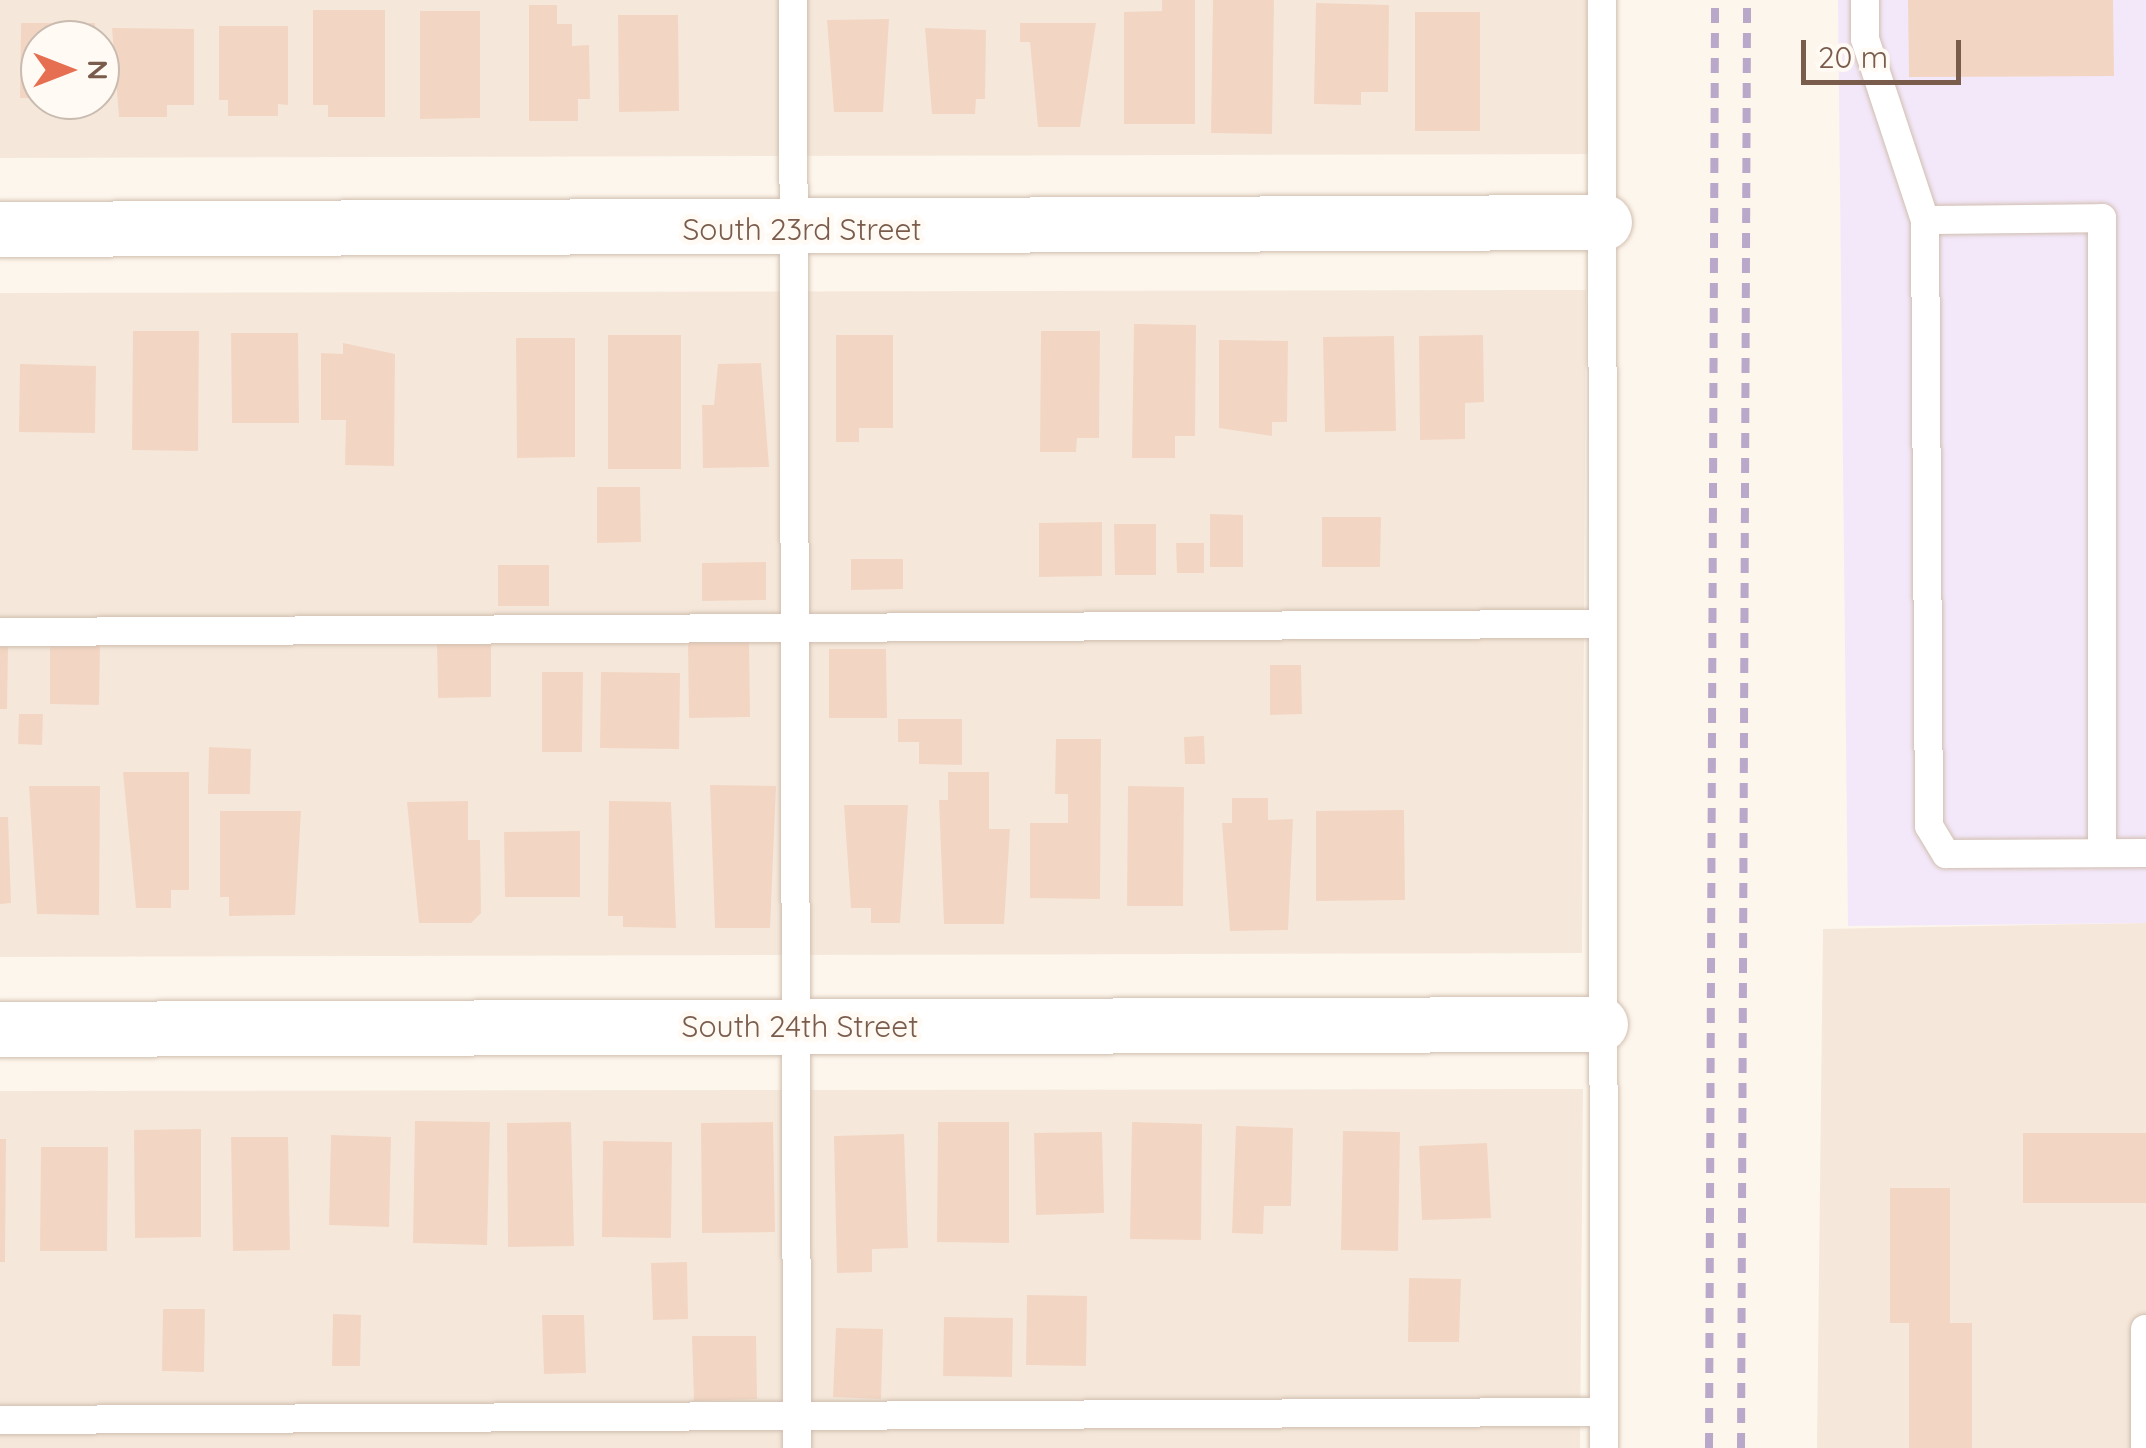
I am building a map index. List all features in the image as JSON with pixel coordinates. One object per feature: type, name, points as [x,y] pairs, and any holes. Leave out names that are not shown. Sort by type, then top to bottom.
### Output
[{"type":"street","name":"South 23rd Street","points":[[0,229],[793,230],[1604,222]]},
{"type":"street","name":"South 24th Street","points":[[0,1029],[1600,1024]]},
{"type":"lane","points":[[793,0],[800,626],[797,1448]]},
{"type":"lane","points":[[1602,0],[1604,222],[1598,624],[1604,1448]]},
{"type":"lane","points":[[1865,0],[1865,39],[1925,220],[1929,826],[1946,854],[2146,852]]},
{"type":"lane","points":[[1925,220],[2102,218],[2102,853]]},
{"type":"lane","points":[[0,632],[1598,624]]},
{"type":"lane","points":[[2145,1328],[2145,1448]]},
{"type":"lane","points":[[0,1420],[1604,1412]]},
{"type":"shaded area","points":[[0,0],[1587,0],[1588,154],[0,158]]},
{"type":"shaded area","points":[[1838,0],[2146,0],[2146,923],[1848,926]]},
{"type":"shaded area","points":[[1586,290],[1582,953],[0,957],[0,293]]},
{"type":"shaded area","points":[[2146,923],[2146,1448],[1817,1448],[1823,929]]},
{"type":"shaded area","points":[[1583,1089],[1580,1448],[0,1448],[0,1091]]},
{"type":"building","points":[[1162,0],[1195,0],[1195,124],[1124,124],[1124,12],[1162,11]]},
{"type":"building","points":[[1213,0],[1274,0],[1272,134],[1211,133]]},
{"type":"building","points":[[1908,0],[2113,0],[2114,76],[1909,77]]},
{"type":"building","points":[[1316,3],[1389,5],[1388,92],[1361,92],[1361,105],[1314,104]]},
{"type":"building","points":[[529,5],[557,5],[557,24],[572,24],[572,46],[589,45],[590,99],[578,99],[578,121],[529,121]]},
{"type":"building","points":[[313,10],[385,10],[385,117],[328,117],[328,105],[313,105]]},
{"type":"building","points":[[420,11],[480,11],[480,118],[420,119]]},
{"type":"building","points":[[1415,12],[1480,12],[1480,131],[1415,131]]},
{"type":"building","points":[[618,15],[678,15],[679,111],[619,112]]},
{"type":"building","points":[[889,19],[883,112],[834,112],[827,20]]},
{"type":"building","points":[[1020,23],[1096,23],[1080,127],[1038,127],[1030,42],[1020,42]]},
{"type":"building","points":[[219,26],[288,26],[288,105],[278,104],[278,116],[228,116],[228,100],[219,100]]},
{"type":"building","points":[[120,28],[194,29],[194,105],[167,105],[167,117],[120,117]]},
{"type":"building","points":[[925,28],[986,30],[985,99],[976,99],[975,114],[932,114]]},
{"type":"building","points":[[1134,324],[1196,325],[1195,436],[1175,436],[1175,458],[1132,458]]},
{"type":"building","points":[[133,331],[199,331],[198,451],[132,450]]},
{"type":"building","points":[[1041,331],[1100,331],[1099,438],[1077,438],[1076,452],[1040,452]]},
{"type":"building","points":[[231,333],[298,333],[299,423],[232,423]]},
{"type":"building","points":[[608,335],[681,335],[681,469],[608,469]]},
{"type":"building","points":[[836,335],[893,335],[893,428],[859,428],[859,442],[836,442]]},
{"type":"building","points":[[1483,335],[1484,402],[1465,403],[1465,439],[1420,440],[1419,336]]},
{"type":"building","points":[[1394,336],[1396,431],[1325,432],[1323,337]]},
{"type":"building","points":[[516,338],[575,338],[575,457],[517,458]]},
{"type":"building","points":[[1219,340],[1288,341],[1287,422],[1272,422],[1272,436],[1219,428]]},
{"type":"building","points":[[343,343],[395,354],[394,466],[345,465],[346,420],[321,420],[321,353],[343,354]]},
{"type":"building","points":[[761,363],[769,467],[703,468],[702,405],[714,405],[718,364]]},
{"type":"building","points":[[20,364],[96,366],[95,433],[19,432]]},
{"type":"building","points":[[597,487],[640,487],[641,542],[597,543]]},
{"type":"building","points":[[1210,514],[1243,515],[1243,567],[1210,567]]},
{"type":"building","points":[[1322,517],[1381,517],[1380,567],[1322,567]]},
{"type":"building","points":[[1102,522],[1102,576],[1039,577],[1039,523]]},
{"type":"building","points":[[1114,524],[1156,524],[1156,575],[1115,575]]},
{"type":"building","points":[[1176,543],[1204,543],[1204,573],[1177,573]]},
{"type":"building","points":[[851,559],[903,559],[903,589],[851,590]]},
{"type":"building","points":[[766,562],[766,600],[702,601],[702,563]]},
{"type":"building","points":[[498,565],[549,565],[549,606],[498,606]]},
{"type":"building","points":[[688,641],[749,641],[750,717],[689,718]]},
{"type":"building","points":[[491,642],[491,697],[438,698],[437,643]]},
{"type":"building","points":[[50,646],[100,646],[99,705],[50,704]]},
{"type":"building","points":[[0,647],[8,647],[7,709],[0,709]]},
{"type":"building","points":[[829,649],[886,649],[887,718],[829,718]]},
{"type":"building","points":[[1270,665],[1301,665],[1302,714],[1270,715]]},
{"type":"building","points":[[542,672],[583,672],[582,752],[542,752]]},
{"type":"building","points":[[601,672],[680,673],[679,749],[600,748]]},
{"type":"building","points":[[19,714],[43,714],[42,745],[18,744]]},
{"type":"building","points":[[898,719],[962,719],[962,765],[919,764],[919,742],[898,742]]},
{"type":"building","points":[[1204,736],[1205,764],[1185,764],[1184,737]]},
{"type":"building","points":[[1056,739],[1101,739],[1100,899],[1030,898],[1030,823],[1068,823],[1068,794],[1055,794]]},
{"type":"building","points":[[209,747],[251,749],[250,794],[208,794]]},
{"type":"building","points":[[123,772],[189,772],[189,890],[171,890],[171,908],[136,908]]},
{"type":"building","points":[[948,772],[989,772],[989,829],[1010,829],[1004,924],[944,924],[939,800],[948,800]]},
{"type":"building","points":[[710,785],[776,786],[770,928],[715,928]]},
{"type":"building","points":[[29,786],[100,786],[99,915],[37,914]]},
{"type":"building","points":[[1128,786],[1184,787],[1183,906],[1127,906]]},
{"type":"building","points":[[1232,798],[1268,798],[1268,820],[1293,819],[1288,930],[1230,931],[1222,823],[1232,823]]},
{"type":"building","points":[[468,801],[468,840],[480,840],[481,913],[471,923],[419,923],[407,802]]},
{"type":"building","points":[[609,801],[671,802],[676,928],[623,927],[623,916],[608,916]]},
{"type":"building","points":[[844,805],[908,805],[900,923],[871,923],[871,908],[851,908]]},
{"type":"building","points":[[1404,810],[1405,900],[1316,901],[1316,811]]},
{"type":"building","points":[[220,811],[301,811],[295,915],[229,916],[229,897],[220,897]]},
{"type":"building","points":[[0,817],[8,817],[11,903],[0,904]]},
{"type":"building","points":[[580,831],[580,897],[505,897],[504,832]]},
{"type":"building","points":[[415,1121],[490,1122],[487,1245],[413,1243]]},
{"type":"building","points":[[571,1122],[574,1246],[508,1247],[507,1123]]},
{"type":"building","points":[[773,1122],[775,1232],[702,1233],[701,1123]]},
{"type":"building","points":[[938,1122],[1009,1122],[1009,1243],[937,1242]]},
{"type":"building","points":[[1132,1122],[1202,1124],[1201,1240],[1130,1239]]},
{"type":"building","points":[[1236,1126],[1293,1128],[1291,1206],[1264,1206],[1263,1234],[1232,1233]]},
{"type":"building","points":[[201,1129],[201,1237],[135,1238],[134,1130]]},
{"type":"building","points":[[1343,1131],[1400,1132],[1398,1251],[1341,1250]]},
{"type":"building","points":[[1102,1132],[1104,1213],[1036,1215],[1034,1133]]},
{"type":"building","points":[[2023,1133],[2146,1133],[2146,1203],[2023,1203]]},
{"type":"building","points":[[904,1134],[908,1248],[872,1249],[872,1272],[837,1273],[834,1136]]},
{"type":"building","points":[[331,1135],[391,1137],[389,1227],[329,1225]]},
{"type":"building","points":[[231,1137],[288,1137],[290,1250],[233,1251]]},
{"type":"building","points":[[0,1139],[6,1139],[5,1262],[0,1262]]},
{"type":"building","points":[[603,1141],[672,1142],[671,1238],[602,1237]]},
{"type":"building","points":[[1487,1143],[1491,1218],[1422,1220],[1419,1146]]},
{"type":"building","points":[[41,1147],[108,1147],[107,1251],[40,1251]]},
{"type":"building","points":[[1890,1188],[1950,1188],[1950,1323],[1972,1323],[1972,1448],[1909,1448],[1909,1323],[1890,1323]]},
{"type":"building","points":[[687,1262],[688,1319],[653,1320],[651,1263]]},
{"type":"building","points":[[1409,1278],[1461,1279],[1459,1342],[1408,1342]]},
{"type":"building","points":[[1027,1295],[1087,1296],[1086,1366],[1026,1365]]},
{"type":"building","points":[[163,1309],[205,1309],[204,1372],[162,1371]]},
{"type":"building","points":[[333,1314],[361,1315],[360,1366],[332,1366]]},
{"type":"building","points":[[542,1315],[584,1315],[586,1373],[544,1374]]},
{"type":"building","points":[[944,1317],[1013,1318],[1012,1377],[943,1376]]},
{"type":"building","points":[[836,1328],[883,1329],[881,1399],[833,1397]]},
{"type":"building","points":[[692,1336],[756,1336],[757,1399],[694,1401]]},
{"type":"railway","points":[[1709,1448],[1715,0]]},
{"type":"railway","points":[[1741,1448],[1747,0]]}]
